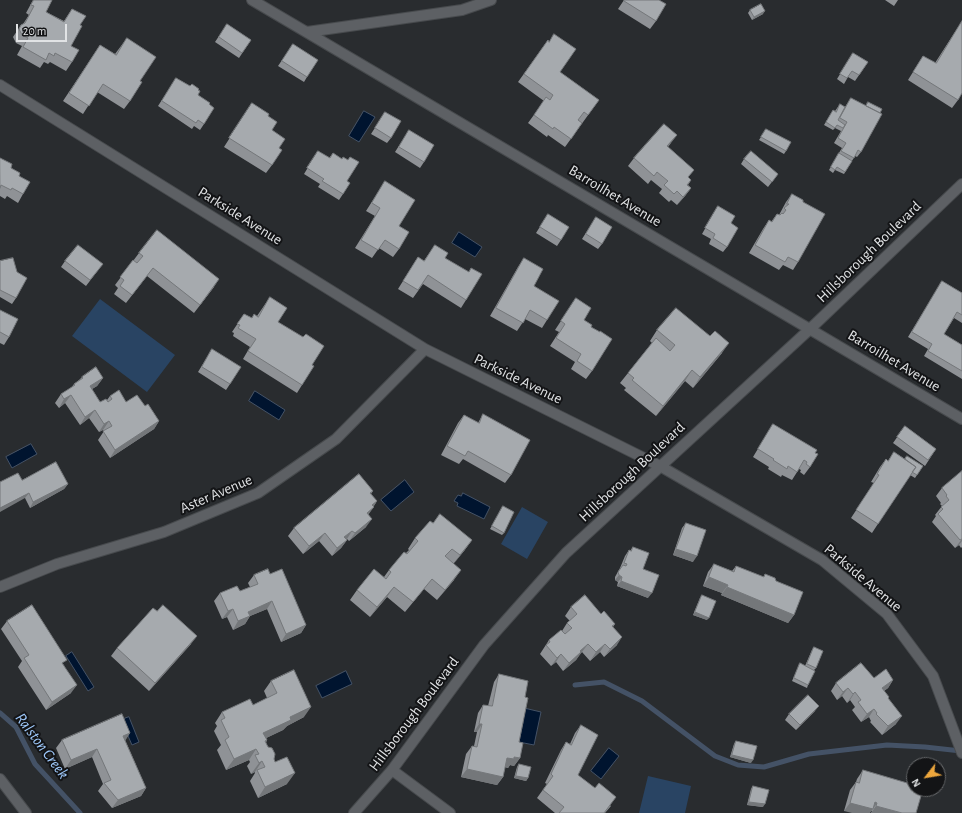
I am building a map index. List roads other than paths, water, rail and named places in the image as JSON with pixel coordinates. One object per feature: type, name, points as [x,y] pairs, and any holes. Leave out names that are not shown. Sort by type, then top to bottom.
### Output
[{"type":"street","name":"Barroilhet Avenue","points":[[252,0],[962,419]]},
{"type":"street","points":[[307,32],[462,10],[492,0]]},
{"type":"street","name":"Parkside Avenue","points":[[0,85],[425,350],[660,466],[822,560],[887,614],[933,676],[962,753]]},
{"type":"street","name":"Hillsborough Boulevard","points":[[354,813],[392,770],[484,645],[566,553],[810,329],[962,184]]},
{"type":"street","name":"Aster Avenue","points":[[0,587],[56,564],[164,532],[258,493],[336,439],[425,350]]},
{"type":"street","points":[[392,770],[450,813]]},
{"type":"street","points":[[0,779],[26,813]]},
{"type":"waterway","points":[[575,685],[604,682],[642,701],[715,756],[738,765],[764,767],[809,754],[887,745],[961,751]]},
{"type":"waterway","name":"Ralston Creek","points":[[0,713],[16,727],[35,764],[80,813]]}]
